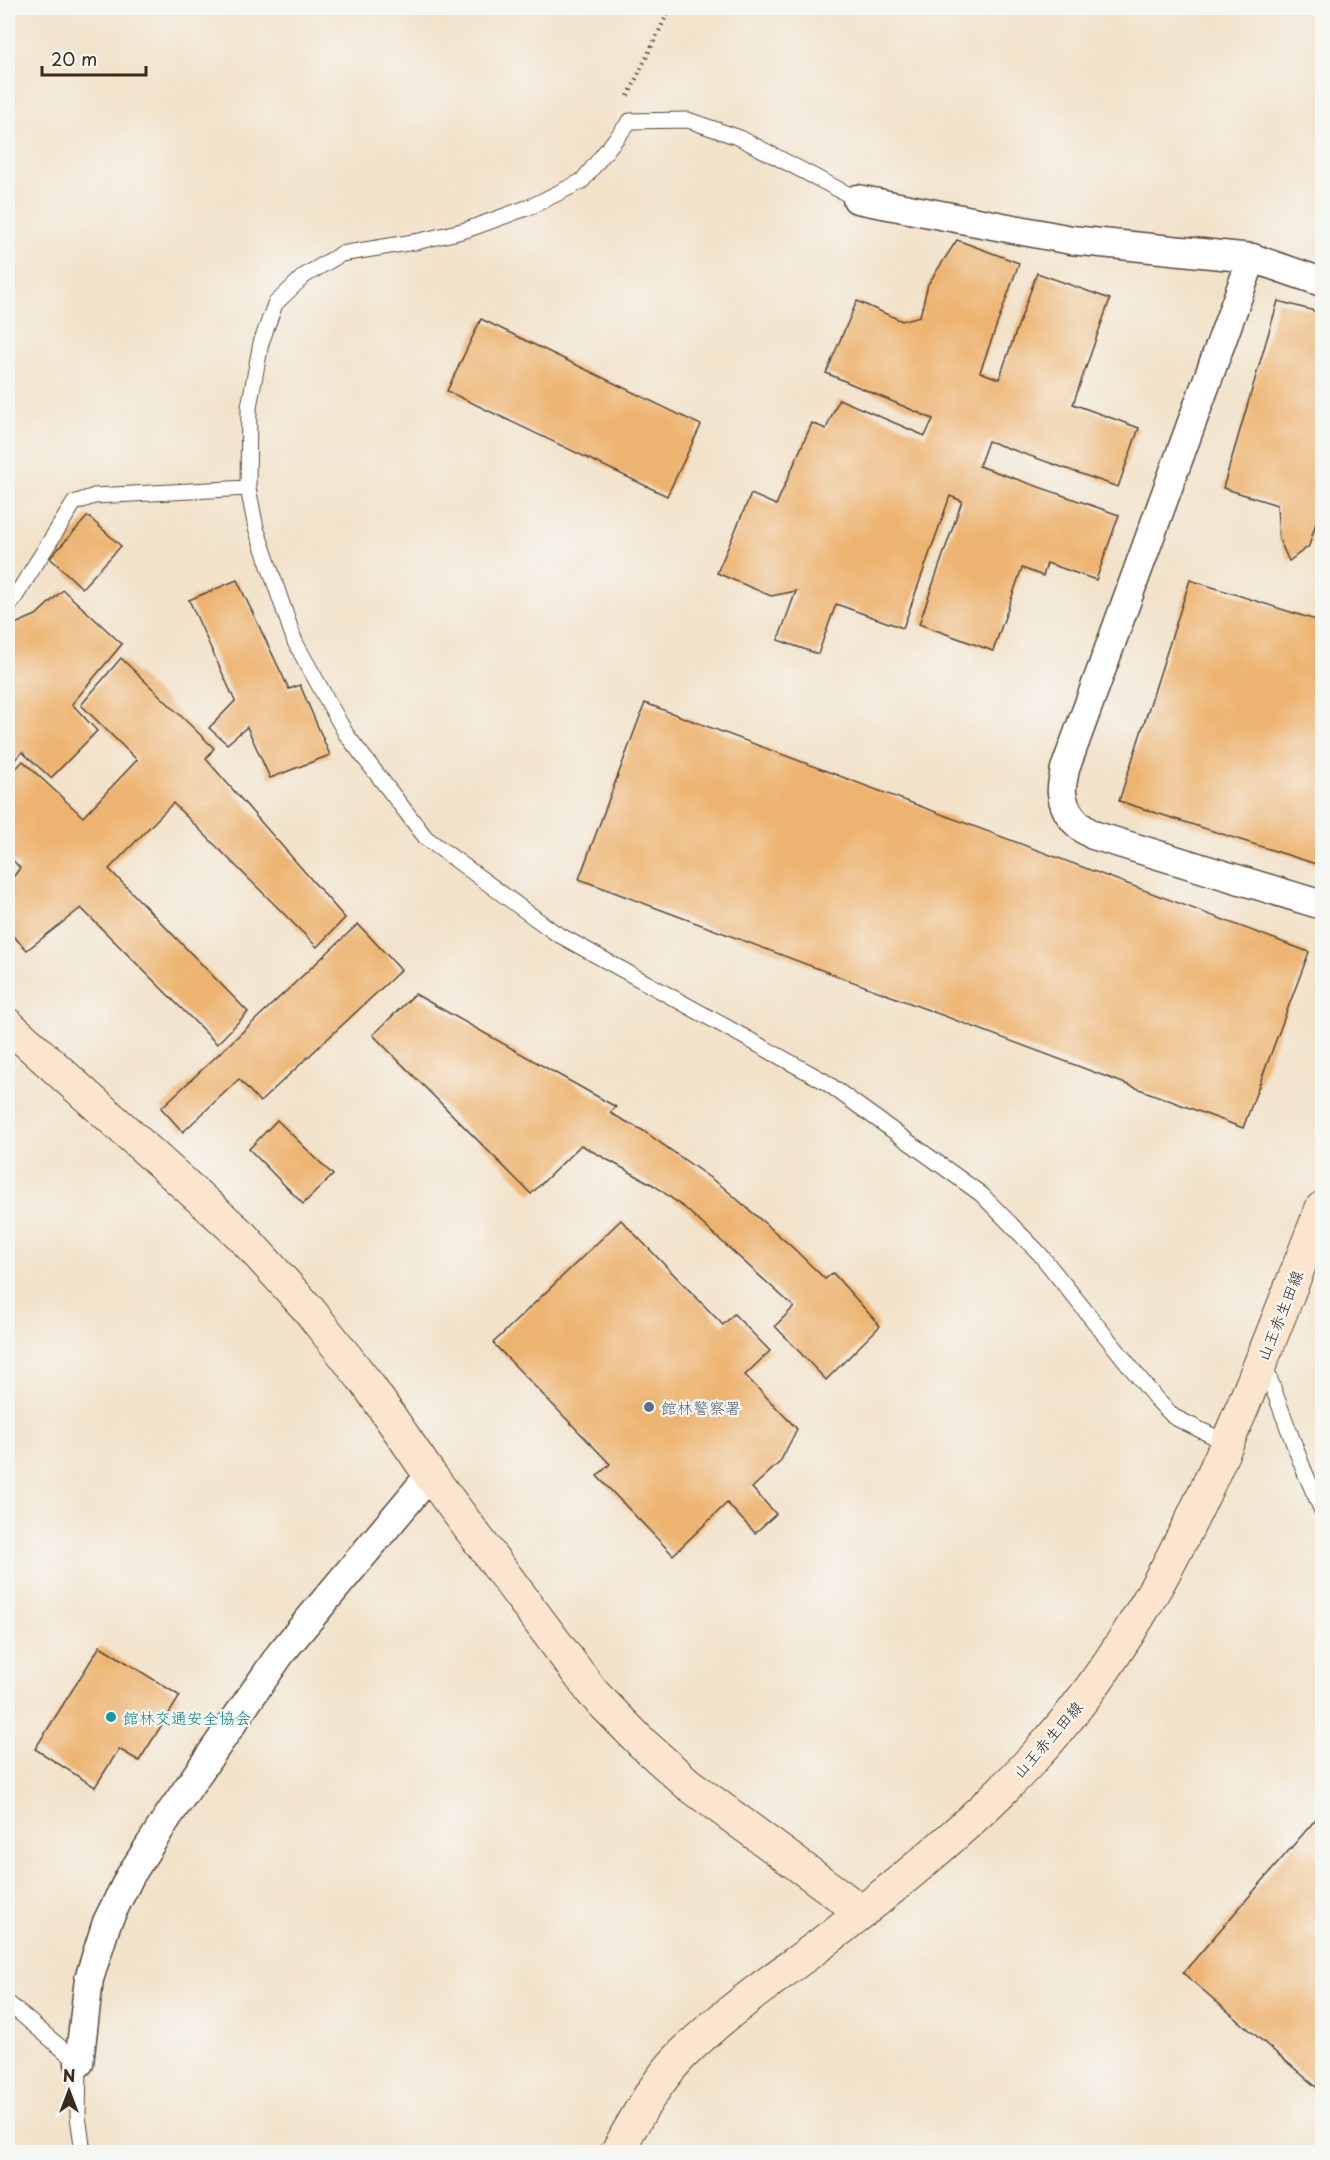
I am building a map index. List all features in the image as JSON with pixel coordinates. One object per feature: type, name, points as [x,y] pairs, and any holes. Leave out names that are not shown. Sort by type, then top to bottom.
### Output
[{"type":"street","points":[[857,199],[1071,240],[1251,258],[1323,282]]},
{"type":"street","points":[[1251,258],[1065,769],[1062,793],[1068,811],[1078,827],[1093,835],[1323,905]]},
{"type":"street","points":[[8,1025],[242,1236],[309,1310],[368,1385],[430,1475],[601,1702],[688,1784],[862,1912]]},
{"type":"street","name":"山王赤生田線","points":[[617,2152],[642,2107],[678,2059],[716,2024],[862,1912],[940,1847],[1027,1765],[1074,1711],[1119,1649],[1153,1595],[1185,1535],[1227,1443],[1323,1208]]},
{"type":"street","points":[[79,2063],[89,1979],[108,1922],[130,1876],[169,1815],[281,1653],[430,1475]]},
{"type":"lane","points":[[857,199],[740,138],[688,120],[630,121],[582,181],[532,206],[466,230],[341,255],[304,276],[275,304],[261,343],[249,407],[248,488],[256,528],[295,642],[346,734],[426,838],[554,932],[824,1080],[981,1194],[1039,1253],[1174,1417],[1227,1443]]},
{"type":"lane","points":[[8,608],[74,503],[94,496],[248,488]]},
{"type":"lane","points":[[1262,1358],[1303,1468],[1323,1511]]},
{"type":"lane","points":[[8,2003],[79,2063],[78,2116],[83,2152]]},
{"type":"path","points":[[630,121],[624,104],[670,8]]},
{"type":"building","points":[[957,240],[1019,263],[980,372],[999,379],[1037,273],[1110,299],[1073,404],[1139,428],[1118,487],[988,441],[979,466],[1119,515],[1096,580],[1047,563],[1043,576],[1022,568],[993,651],[919,624],[962,501],[950,496],[903,628],[836,604],[818,654],[778,640],[796,591],[771,596],[717,573],[751,494],[776,505],[812,423],[826,429],[839,399],[925,436],[933,419],[826,373],[857,301],[902,321],[920,316],[928,284]]},
{"type":"building","points":[[1278,301],[1322,313],[1322,503],[1309,546],[1289,561],[1279,539],[1277,505],[1223,488]]},
{"type":"building","points":[[481,319],[701,425],[667,496],[447,391]]},
{"type":"building","points":[[88,516],[121,546],[82,588],[50,558]]},
{"type":"building","points":[[237,580],[289,689],[300,685],[330,755],[270,778],[247,727],[227,744],[209,728],[235,701],[189,600]]},
{"type":"building","points":[[1190,580],[1322,622],[1322,866],[1119,801]]},
{"type":"building","points":[[63,590],[122,644],[72,704],[97,731],[51,778],[22,752],[8,767],[8,627],[36,615]]},
{"type":"building","points":[[121,658],[214,748],[206,759],[345,918],[317,947],[173,803],[109,869],[248,1012],[217,1044],[81,908],[27,950],[8,931],[8,884],[20,868],[8,855],[8,777],[23,761],[83,817],[137,760],[81,705]]},
{"type":"building","points":[[645,703],[1309,952],[1243,1128],[579,879]]},
{"type":"building","points":[[358,924],[401,970],[260,1102],[239,1079],[183,1132],[161,1108]]},
{"type":"building","points":[[415,994],[616,1107],[610,1113],[642,1130],[723,1187],[825,1279],[833,1273],[880,1326],[826,1380],[775,1326],[794,1307],[686,1209],[655,1186],[581,1145],[531,1194],[373,1035]]},
{"type":"building","points":[[277,1120],[333,1175],[303,1204],[249,1149]]},
{"type":"building","points":[[621,1220],[723,1325],[734,1314],[770,1351],[745,1375],[797,1429],[780,1462],[752,1488],[776,1514],[755,1533],[727,1503],[673,1555],[597,1476],[610,1464],[493,1343]]},
{"type":"building","name":"館林交通安全協会","points":[[100,1646],[180,1696],[139,1761],[119,1749],[95,1787],[35,1749]]},
{"type":"building","points":[[1322,1812],[1322,2092],[1183,1973]]},
{"type":"place","name":"館林警察署","points":[[649,1407]]},
{"type":"place","name":"館林交通安全協会","points":[[111,1717]]}]
